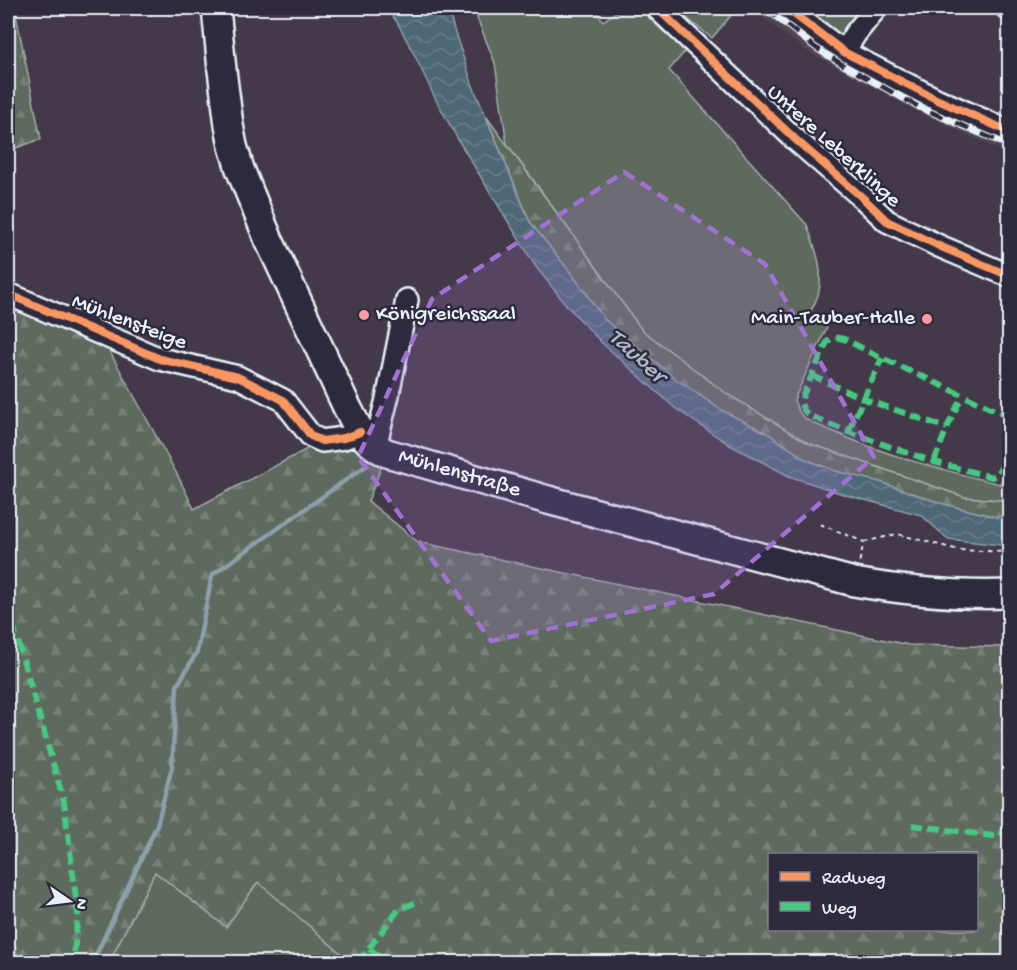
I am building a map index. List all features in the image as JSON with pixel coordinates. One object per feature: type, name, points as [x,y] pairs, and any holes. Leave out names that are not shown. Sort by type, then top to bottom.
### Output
[{"type":"main road","points":[[216,8],[229,125],[240,169],[273,249],[336,386],[367,439]]},
{"type":"main road","name":"Mühlenstraße","points":[[367,439],[387,453],[538,497],[854,582],[903,590],[979,595],[1010,594]]},
{"type":"street","name":"Untere Leberklinge","points":[[657,8],[796,140],[887,221],[1010,276]]},
{"type":"street","points":[[786,8],[844,52],[938,100],[1010,132]]},
{"type":"street","points":[[844,52],[876,8]]},
{"type":"street","name":"Mühlensteige","points":[[8,294],[160,359],[238,377],[283,400],[311,436],[322,441],[344,438],[367,439]]},
{"type":"street","points":[[367,439],[388,395],[406,300]]},
{"type":"path","points":[[820,524],[864,542],[897,534],[959,550],[1010,552]]},
{"type":"path","points":[[854,582],[864,542]]},
{"type":"highlighted area","points":[[624,172],[765,264],[874,457],[714,594],[491,641],[358,457],[432,299]]},
{"type":"shaded area","points":[[751,8],[774,8],[791,21],[1009,138],[1009,152],[927,116],[809,52]]},
{"type":"green space","points":[[473,8],[594,8],[603,21],[622,8],[657,8],[693,42],[669,70],[807,225],[820,268],[818,295],[810,313],[825,320],[827,327],[794,400],[800,413],[813,423],[873,448],[936,468],[1000,484],[1009,463],[1009,501],[964,497],[808,443],[727,394],[642,330],[507,144],[495,63]]},
{"type":"green space","points":[[674,8],[727,8],[733,13],[712,38]]},
{"type":"green space","points":[[787,8],[876,8],[844,52]]},
{"type":"green space","points":[[15,10],[41,139],[8,151],[8,13]]},
{"type":"green space","points":[[486,116],[642,330],[727,394],[808,443],[964,497],[1009,501],[1009,517],[996,517],[940,503],[880,482],[835,471],[805,459],[767,433],[721,410],[676,379],[605,320],[530,222]]},
{"type":"green space","points":[[8,303],[104,341],[194,509],[322,441],[344,438],[387,453],[368,501],[418,542],[909,645],[1009,647],[1009,962],[351,962],[258,882],[226,927],[155,872],[109,962],[19,962],[8,917]]},
{"type":"green space","points":[[155,872],[226,927],[258,881],[351,962],[109,962]]},
{"type":"water","name":"Tauber","points":[[386,8],[448,8],[473,86],[530,222],[605,320],[676,379],[721,410],[767,433],[805,459],[835,471],[880,482],[940,503],[996,517],[1009,517],[1009,546],[948,539],[921,515],[846,495],[789,476],[730,445],[676,409],[602,343],[568,307],[536,267],[460,143],[397,22]]},
{"type":"waterway","points":[[95,962],[96,955],[157,825],[172,767],[177,686],[197,652],[212,575],[367,465]]},
{"type":"railway","points":[[765,8],[816,48],[845,66],[919,107],[1010,146]]},
{"type":"marked path","points":[[1010,417],[844,339],[834,337],[827,342],[801,403],[808,415],[848,432],[934,462],[992,477],[998,474],[1010,449]]},
{"type":"marked path","points":[[848,432],[882,358]]},
{"type":"marked path","points":[[811,375],[864,399],[947,428]]},
{"type":"marked path","points":[[934,462],[962,396]]},
{"type":"marked path","points":[[8,607],[64,802],[78,914],[73,962]]},
{"type":"marked path","points":[[912,825],[1000,837],[1010,818]]},
{"type":"marked path","points":[[358,962],[400,908],[421,901]]},
{"type":"marked path","points":[[369,949],[389,962]]},
{"type":"cycle path","points":[[657,8],[796,140],[887,221],[1010,276]]},
{"type":"cycle path","points":[[786,8],[844,52],[938,100],[1010,132]]},
{"type":"cycle path","points":[[8,294],[160,359],[238,377],[283,400],[311,436],[322,441],[344,438],[360,432]]},
{"type":"place","name":"Königreichssaal","points":[[364,315]]},
{"type":"place","name":"Main-Tauber-Halle","points":[[927,319]]}]
